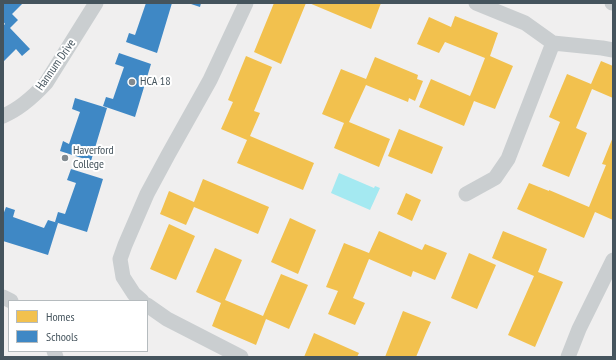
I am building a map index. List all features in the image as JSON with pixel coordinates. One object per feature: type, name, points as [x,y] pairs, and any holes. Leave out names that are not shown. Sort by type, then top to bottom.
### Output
[{"type":"street","name":"Hannum Drive","points":[[3,116],[24,104],[46,83],[96,3]]},
{"type":"street","points":[[141,300],[134,294],[123,277],[120,259],[147,194],[210,80],[246,3]]},
{"type":"street","points":[[483,4],[510,9],[525,23],[553,43],[613,50]]},
{"type":"street","points":[[466,194],[495,178],[508,159],[553,43]]},
{"type":"street","points":[[568,357],[579,329],[613,260]]},
{"type":"street","points":[[148,306],[166,318],[241,357]]},
{"type":"water","points":[[339,173],[374,188],[375,186],[380,188],[370,210],[331,193]]},
{"type":"building: Homes","points":[[274,3],[306,3],[281,64],[254,52]]},
{"type":"building: Homes","points":[[309,3],[381,3],[371,29]]},
{"type":"building: Homes","points":[[455,16],[498,33],[490,56],[513,66],[495,109],[474,101],[464,126],[419,107],[431,79],[470,96],[473,89],[485,58],[445,42],[439,53],[417,44],[429,17],[451,27]]},
{"type":"building: Homes","points":[[246,56],[272,67],[254,111],[260,113],[250,136],[314,163],[303,190],[237,163],[247,140],[221,129],[233,102],[228,100]]},
{"type":"building: Homes","points":[[375,57],[418,75],[417,79],[423,81],[415,101],[409,98],[408,102],[366,85],[349,122],[390,139],[379,167],[334,148],[344,123],[322,114],[341,69],[366,79]]},
{"type":"building: Homes","points":[[601,61],[613,66],[613,98],[592,89],[576,128],[587,133],[569,177],[542,166],[560,122],[549,117],[567,74],[591,84]]},
{"type":"building: Homes","points":[[399,129],[443,147],[432,174],[388,156]]},
{"type":"building: Homes","points":[[613,137],[613,220],[595,212],[584,238],[517,209],[529,183],[589,207],[606,165],[602,164]]},
{"type":"building: Homes","points":[[203,179],[269,207],[258,234],[194,207],[186,225],[160,214],[169,191],[194,202]]},
{"type":"building: Homes","points":[[406,193],[421,200],[412,221],[397,214]]},
{"type":"building: Homes","points":[[290,218],[316,230],[298,274],[271,262]]},
{"type":"building: Homes","points":[[169,224],[195,236],[176,280],[150,269]]},
{"type":"building: Homes","points":[[379,231],[422,250],[425,244],[447,253],[435,280],[413,271],[411,277],[369,259],[353,298],[365,303],[355,325],[328,314],[338,291],[326,287],[344,243],[369,253]]},
{"type":"building: Homes","points":[[503,231],[547,249],[538,272],[563,282],[535,347],[508,335],[534,276],[492,258]]},
{"type":"building: Homes","points":[[215,248],[242,260],[225,300],[263,316],[281,274],[308,285],[289,329],[266,319],[256,345],[212,326],[221,303],[196,292]]},
{"type":"building: Homes","points":[[469,253],[496,265],[477,309],[451,298]]},
{"type":"building: Homes","points":[[403,311],[431,322],[416,357],[385,357]]},
{"type":"building: Homes","points":[[314,333],[359,353],[357,357],[304,357]]},
{"type":"building: Schools","points":[[3,3],[23,3],[12,14],[18,20],[10,28],[30,49],[22,56],[16,49],[3,62],[3,26],[5,24],[3,21]]},
{"type":"building: Schools","points":[[146,3],[172,3],[157,53],[126,42],[129,33],[135,35]]},
{"type":"building: Schools","points":[[188,3],[201,3],[200,7]]},
{"type":"building: Schools","name":"HCA 18","points":[[119,53],[151,64],[135,117],[103,106],[106,97],[113,99],[124,67],[115,64]]},
{"type":"building: Schools","points":[[75,98],[107,108],[91,161],[60,151],[63,141],[69,144],[80,112],[72,109]]},
{"type":"building: Schools","points":[[71,169],[103,179],[87,232],[55,222],[58,212],[65,214],[76,183],[67,180]]},
{"type":"building: Schools","points":[[6,207],[15,210],[13,217],[44,228],[48,220],[58,223],[48,255],[3,241],[3,215]]},
{"type":"place","name":"HCA 18","points":[[132,82]]},
{"type":"place","name":"Haverford College","points":[[65,158]]}]
